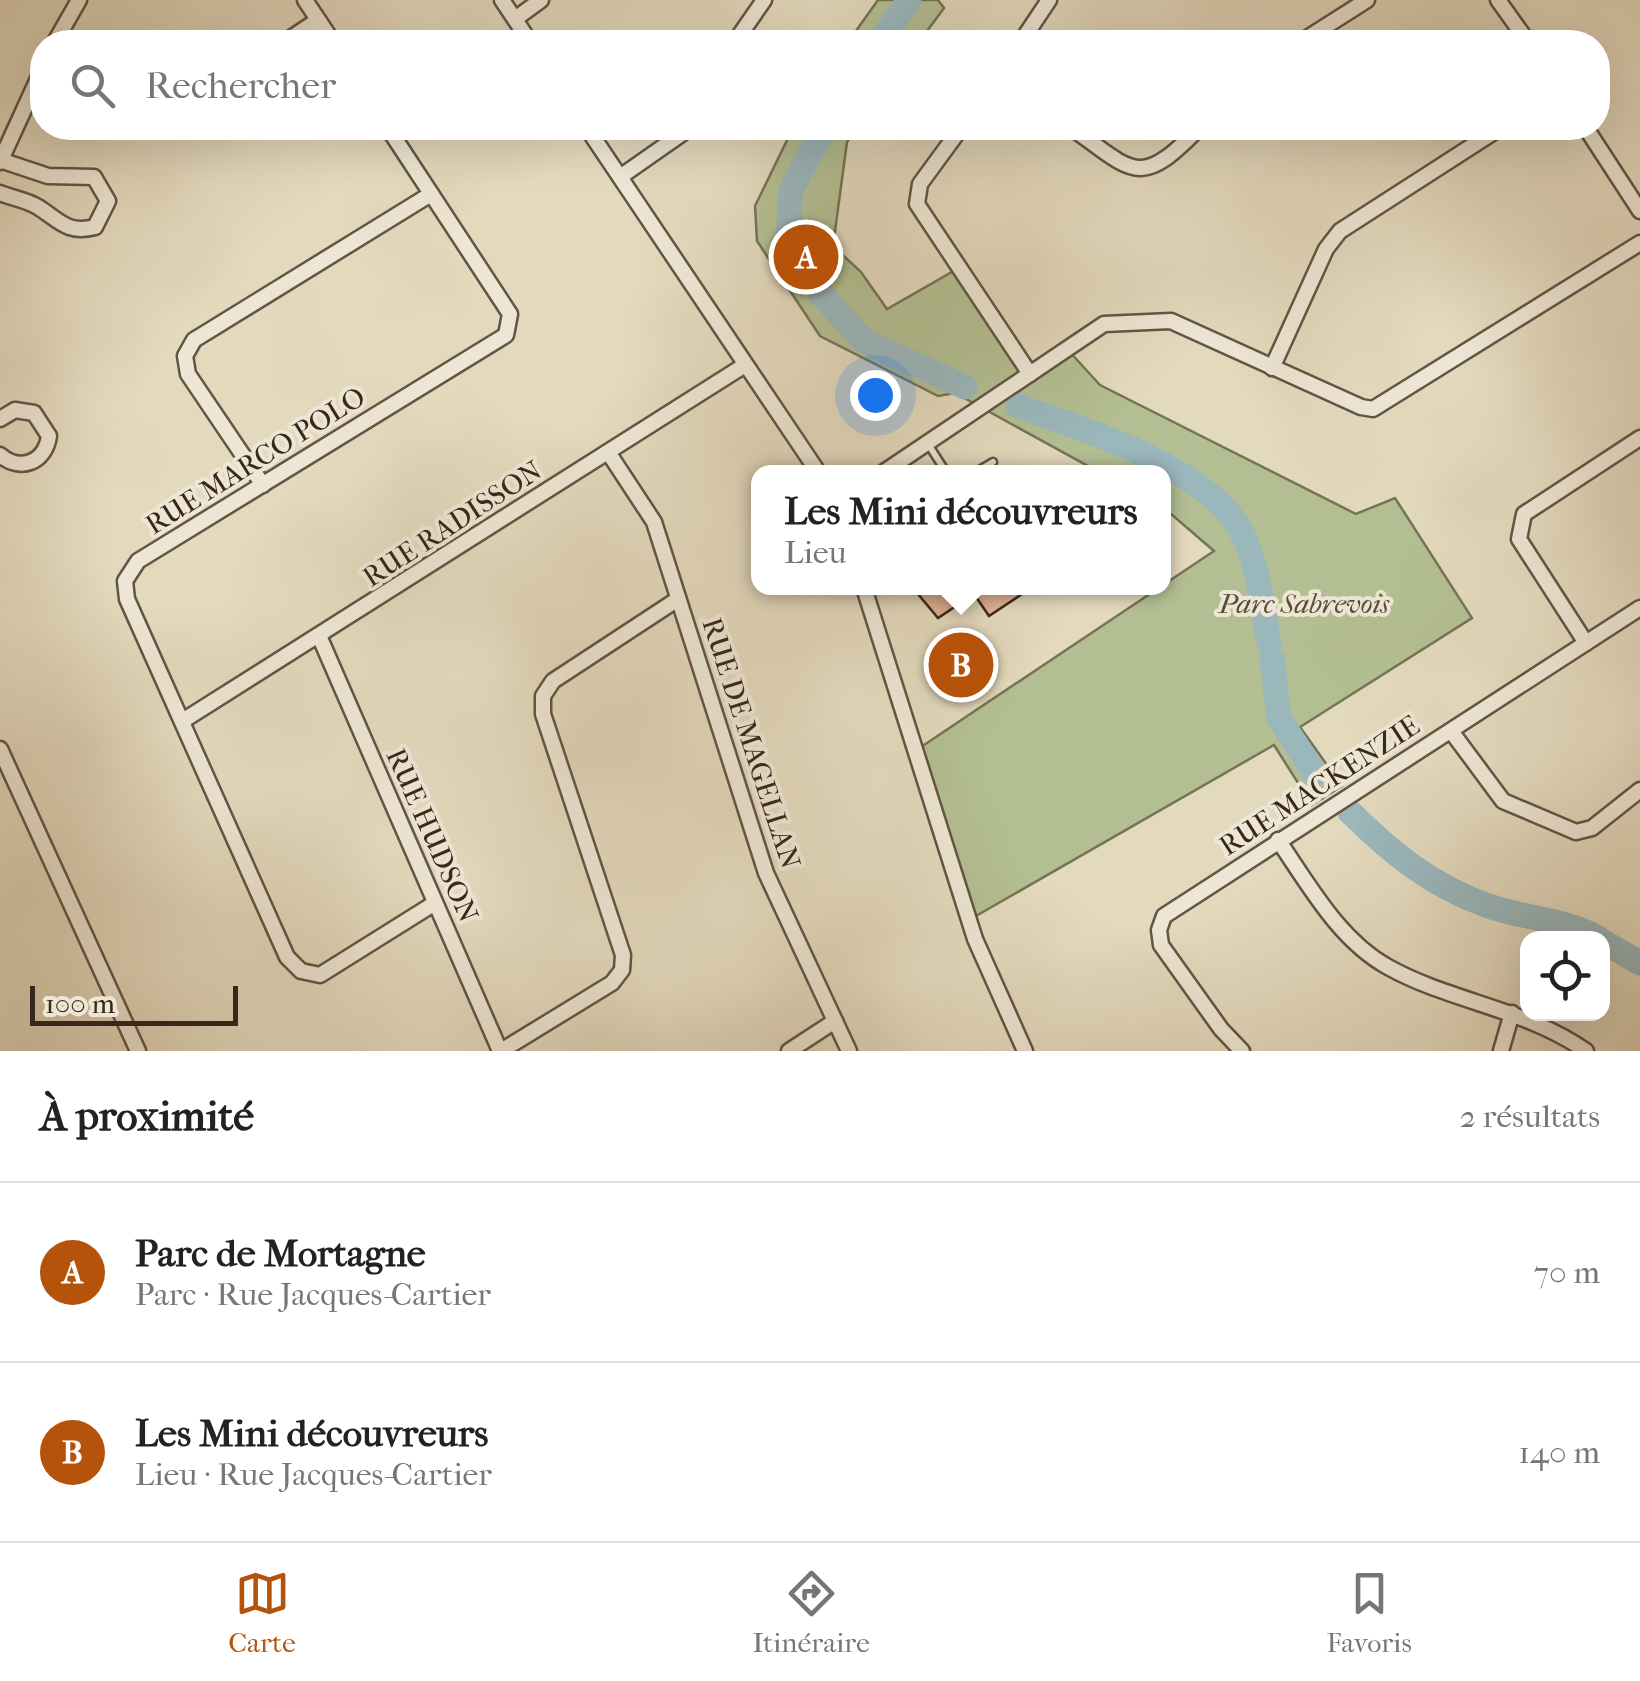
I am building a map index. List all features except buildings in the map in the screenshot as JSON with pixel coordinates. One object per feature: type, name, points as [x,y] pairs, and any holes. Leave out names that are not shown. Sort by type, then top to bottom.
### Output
[{"type":"street","points":[[63,30],[79,0]]},
{"type":"street","points":[[305,0],[324,30]]},
{"type":"street","points":[[502,0],[522,30]]},
{"type":"street","points":[[515,19],[541,0]]},
{"type":"street","points":[[743,30],[764,0]]},
{"type":"street","points":[[1029,30],[1050,0]]},
{"type":"street","points":[[1320,30],[1367,0]]},
{"type":"street","points":[[1498,0],[1519,30]]},
{"type":"street","points":[[303,30],[318,20]]},
{"type":"street","points":[[0,194],[36,206],[62,226],[79,231],[95,226],[108,201],[94,177],[48,176],[0,161],[30,96]]},
{"type":"street","name":"RUE MARCO POLO","points":[[396,140],[510,314],[506,335],[138,561],[125,581],[127,600],[184,720],[286,958],[301,971],[320,975],[436,903]]},
{"type":"street","points":[[595,140],[813,465]]},
{"type":"street","points":[[620,177],[673,140]]},
{"type":"street","points":[[952,140],[920,184],[917,204],[1030,374]]},
{"type":"street","points":[[1089,140],[1125,166],[1144,170],[1166,162],[1187,140]]},
{"type":"street","points":[[1272,368],[1326,249],[1340,231],[1481,140]]},
{"type":"street","points":[[1594,140],[1640,210]]},
{"type":"street","points":[[262,484],[188,374],[185,356],[194,340],[431,194]]},
{"type":"street","points":[[895,465],[1104,324],[1170,321],[1373,409],[1640,243]]},
{"type":"street","name":"RUE RADISSON","points":[[184,720],[320,638],[744,366]]},
{"type":"street","points":[[0,418],[25,409],[42,418],[48,436],[44,453],[30,463],[12,463],[0,455]]},
{"type":"street","points":[[1586,643],[1519,539],[1518,526],[1524,514],[1640,438]]},
{"type":"street","name":"RUE DE MAGELLAN","points":[[608,452],[654,522],[766,873],[849,1051]]},
{"type":"street","points":[[866,595],[975,939],[1025,1051]]},
{"type":"street","points":[[500,1051],[612,983],[622,970],[623,955],[543,714],[542,696],[553,681],[678,599]]},
{"type":"street","name":"RUE MACKENZIE","points":[[1242,1051],[1220,1030],[1161,945],[1159,930],[1164,916],[1640,608]]},
{"type":"street","name":"RUE HUDSON","points":[[320,638],[500,1051]]},
{"type":"street","points":[[1450,731],[1502,801],[1576,832],[1592,828],[1640,790]]},
{"type":"street","points":[[0,749],[138,1051]]},
{"type":"street","points":[[1278,840],[1338,926],[1389,968],[1560,1033],[1586,1051]]},
{"type":"street","points":[[1501,1051],[1512,1013]]},
{"type":"street","points":[[789,1051],[835,1022]]},
{"type":"lane","points":[[928,443],[942,465]]},
{"type":"lane","points":[[987,465],[992,462]]},
{"type":"green space","points":[[878,0],[938,0],[944,8],[928,30],[857,30]]},
{"type":"green space","name":"Parc Sabrevois","points":[[787,140],[848,140],[833,246],[861,272],[887,309],[959,268],[1029,374],[1068,350],[1100,385],[1356,514],[1395,498],[1472,618],[1300,727],[1342,786],[1312,805],[1274,745],[969,920],[915,751],[1148,595],[1171,595],[1171,580],[1214,551],[1171,514],[1171,465],[1086,465],[955,393],[938,396],[820,336],[757,241],[755,206]]},
{"type":"waterway","points":[[888,30],[909,0]]},
{"type":"waterway","points":[[818,140],[791,190],[788,235],[823,296],[864,341],[965,387]]},
{"type":"waterway","points":[[1018,406],[1109,439],[1164,465]]},
{"type":"waterway","points":[[1171,468],[1224,508],[1241,531],[1252,557],[1269,642]]},
{"type":"waterway","points":[[1272,658],[1279,718],[1315,774]]},
{"type":"waterway","points":[[1350,812],[1396,854],[1448,888],[1486,905],[1585,931]]},
{"type":"waterway","points":[[1610,946],[1640,963]]},
{"type":"place","name":"Parc de Mortagne","points":[[806,257]]},
{"type":"place","name":"Les Mini découvreurs","points":[[961,665]]}]
